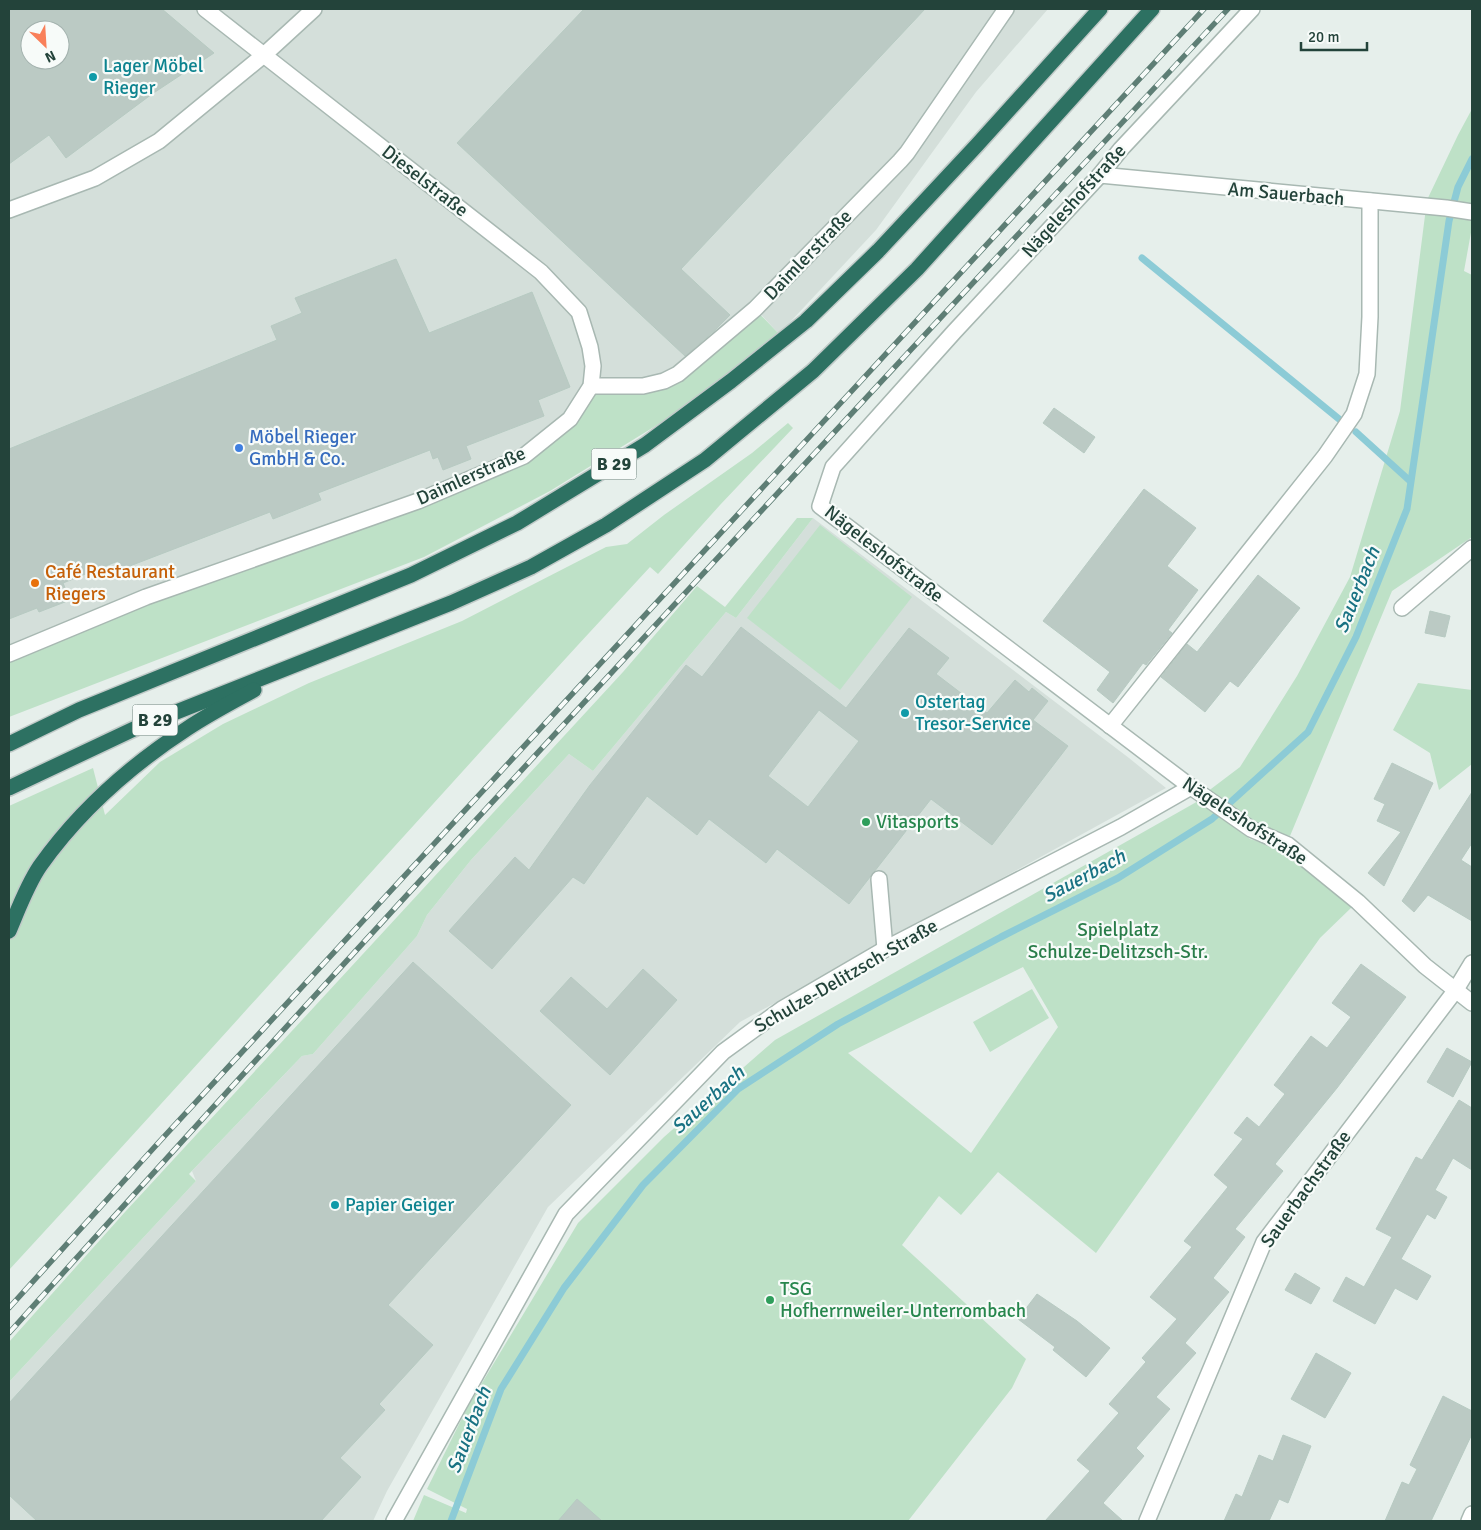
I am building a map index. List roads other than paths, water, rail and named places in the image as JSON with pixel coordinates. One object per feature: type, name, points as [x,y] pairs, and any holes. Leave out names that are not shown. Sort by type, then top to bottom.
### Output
[{"type":"highway","name":"B 29","points":[[9,744],[79,710],[411,575],[517,523],[645,446],[731,382],[806,321],[885,244],[1100,9]]},
{"type":"highway","name":"B 29","points":[[9,788],[136,728],[451,603],[531,567],[606,525],[705,460],[813,372],[917,269],[1152,9]]},
{"type":"highway","name":"B 29","points":[[9,931],[40,867],[84,811],[134,767],[187,728],[305,662]]},
{"type":"street","name":"Dieselstraße","points":[[205,9],[540,272],[579,312],[590,347],[593,366],[591,386]]},
{"type":"street","points":[[9,210],[95,178],[159,141],[264,54],[314,9]]},
{"type":"street","name":"Daimlerstraße","points":[[9,654],[146,597],[418,501],[524,456],[570,419],[591,386],[643,386],[664,381],[678,374],[755,309],[907,154],[1006,9]]},
{"type":"street","name":"Nägeleshofstraße","points":[[1252,9],[1121,149],[1100,176],[954,332],[833,467],[820,506],[1197,791],[1247,827],[1288,845],[1358,902],[1425,966],[1472,1003]]},
{"type":"street","name":"Am Sauerbach","points":[[1100,176],[1446,208],[1468,212]]},
{"type":"street","points":[[1110,726],[1326,456],[1354,414],[1367,374],[1370,317],[1370,201]]},
{"type":"street","points":[[1402,608],[1472,548]]},
{"type":"street","name":"Schulze-Delitzsch-Straße","points":[[394,1521],[566,1214],[723,1052],[782,1009],[885,949],[1120,827],[1197,791]]},
{"type":"street","points":[[879,879],[885,949]]},
{"type":"street","name":"Sauerbachstraße","points":[[1147,1521],[1264,1242],[1455,991],[1472,963]]},
{"type":"street","points":[[1469,1521],[1472,1514]]},
{"type":"waterway","name":"Sauerbach","points":[[451,1521],[501,1389],[564,1288],[643,1185],[738,1089],[838,1024],[1001,937],[1118,878],[1212,819],[1308,732],[1356,637],[1407,509],[1449,221],[1458,187],[1472,159]]},
{"type":"waterway","points":[[1142,258],[1339,419]]},
{"type":"waterway","points":[[1356,432],[1410,481]]},
{"type":"railway","points":[[9,1308],[160,1141],[1204,9]]},
{"type":"railway","points":[[9,1333],[463,834],[1228,9]]},
{"type":"place","name":"Lager Möbel Rieger","points":[[93,77]]},
{"type":"place","name":"Möbel Rieger GmbH & Co.","points":[[239,448]]},
{"type":"place","name":"Café Restaurant Riegers","points":[[35,583]]},
{"type":"place","name":"Ostertag Tresor-Service","points":[[905,713]]},
{"type":"place","name":"Vitasports","points":[[866,822]]},
{"type":"place","name":"Papier Geiger","points":[[335,1205]]},
{"type":"place","name":"TSG Hofherrnweiler-Unterrombach","points":[[770,1300]]},
{"type":"park label","name":"Spielplatz Schulze-Delitzsch-Str.","points":[[1118,941]]}]
